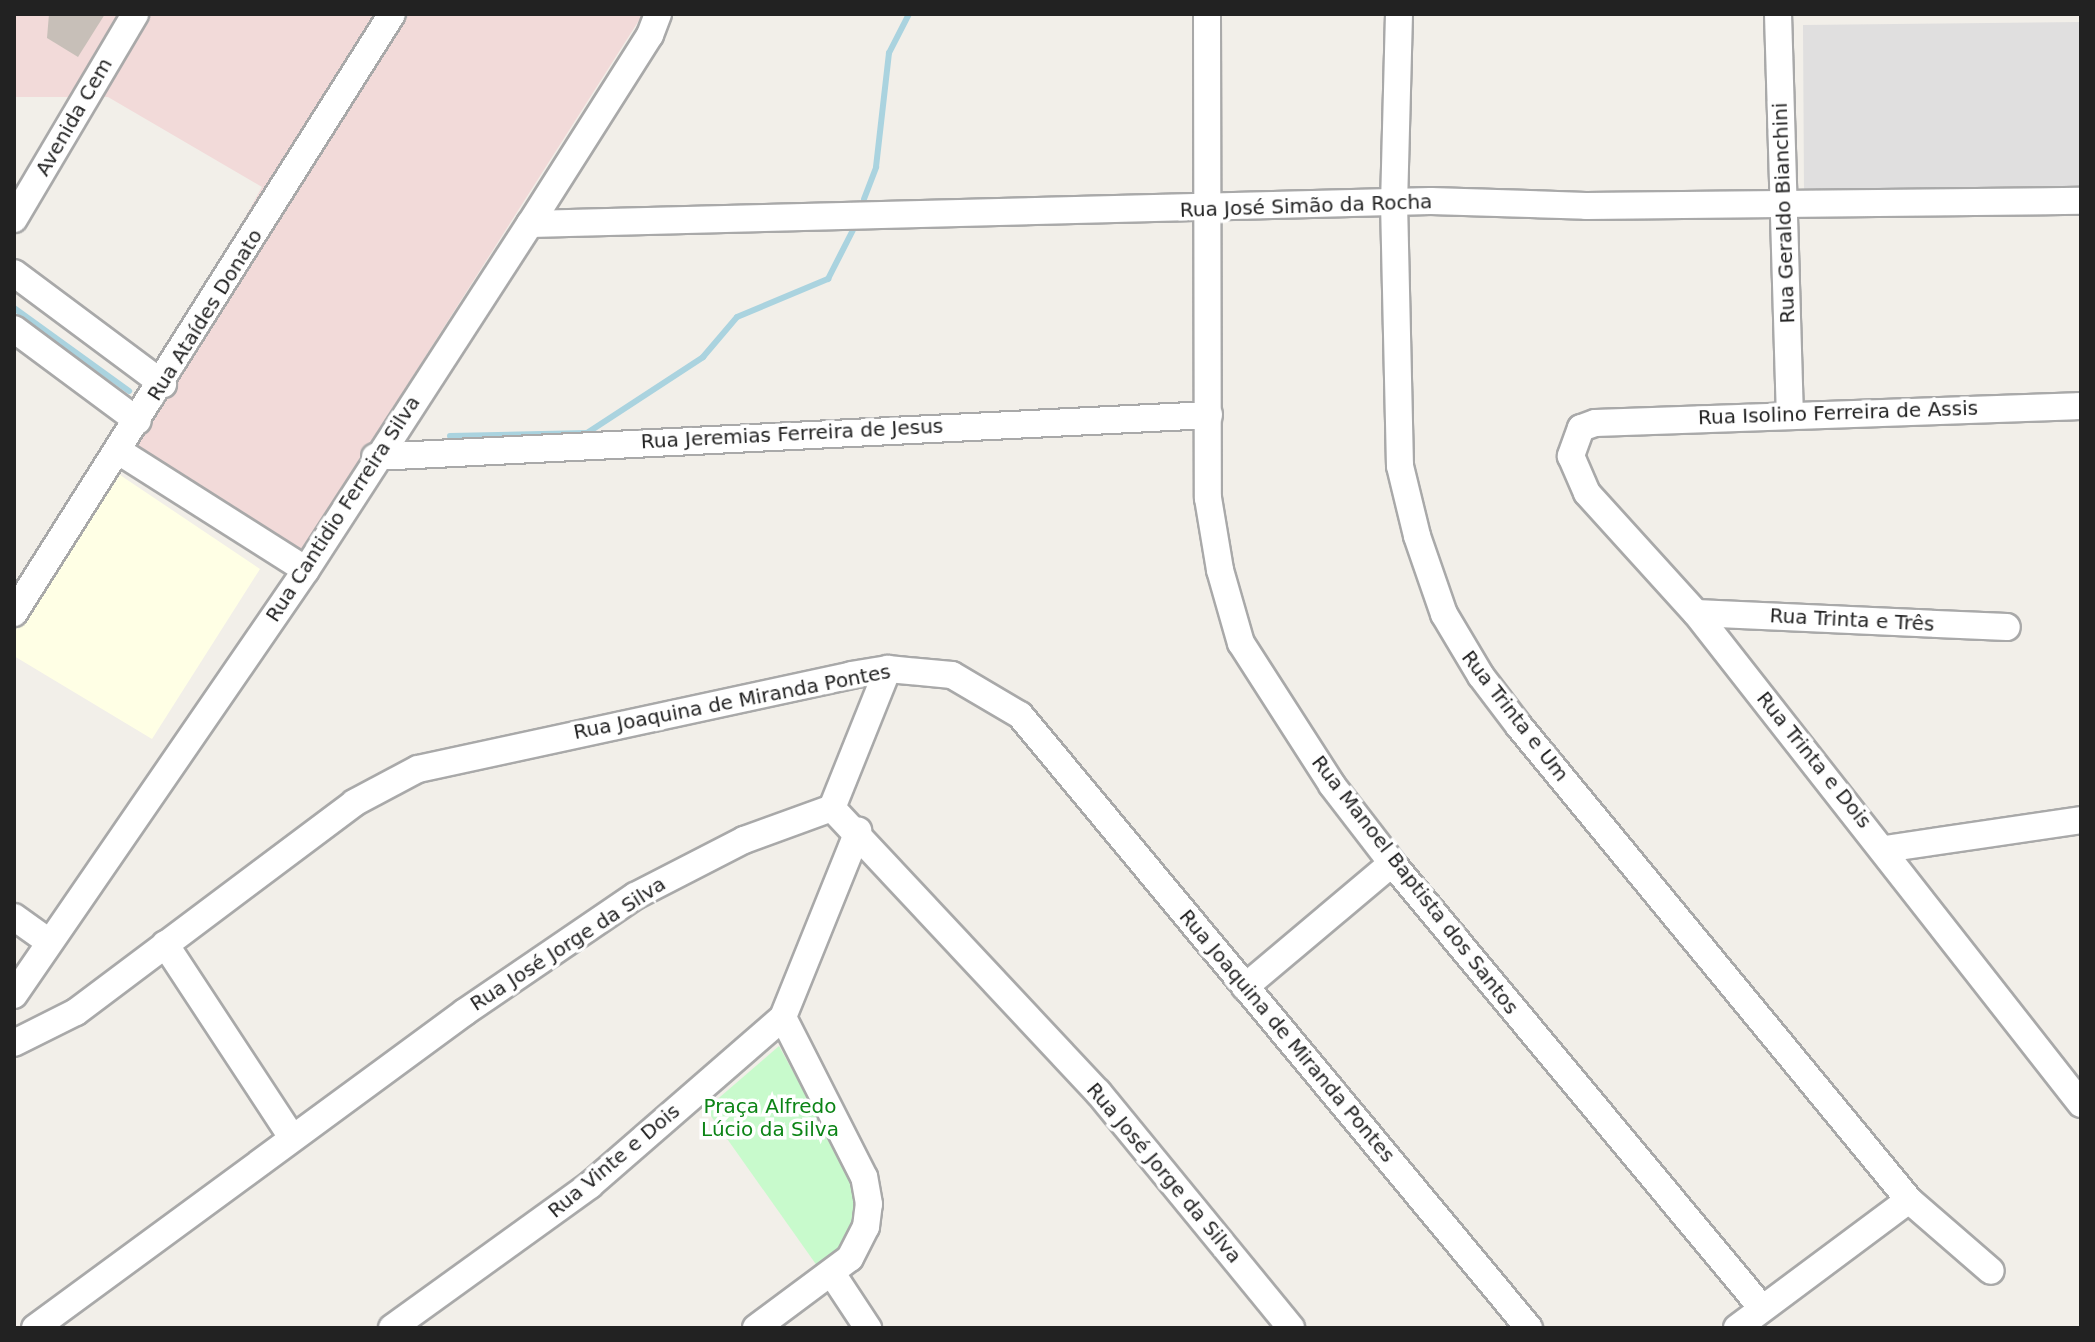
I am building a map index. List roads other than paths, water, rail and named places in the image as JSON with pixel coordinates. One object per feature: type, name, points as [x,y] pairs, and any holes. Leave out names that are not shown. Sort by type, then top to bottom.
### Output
[{"type":"street","name":"Avenida Cem","points":[[14,219],[135,14]]},
{"type":"street","name":"Rua Ataídes Donato","points":[[14,613],[163,384],[392,14]]},
{"type":"street","name":"Rua Cantidio Ferreira Silva","points":[[14,995],[306,570],[375,457],[530,224],[650,35],[658,14]]},
{"type":"street","name":"Rua Manoel Baptista dos Santos","points":[[1207,14],[1204,209],[1213,534],[1241,643],[1332,785],[1392,863],[1762,1308]]},
{"type":"street","name":"Rua Trinta e Um","points":[[1399,14],[1394,202],[1400,466],[1431,581],[1458,641],[1519,726],[1909,1200],[1991,1271]]},
{"type":"street","name":"Rua Geraldo Bianchini","points":[[1778,14],[1790,413]]},
{"type":"street","name":"Rua José Simão da Rocha","points":[[530,224],[1394,202],[1586,206],[1784,201],[2081,201]]},
{"type":"street","points":[[14,273],[163,384]]},
{"type":"street","points":[[14,329],[138,421]]},
{"type":"street","name":"Rua Isolino Ferreira de Assis","points":[[1595,423],[1790,413],[2081,406]]},
{"type":"street","name":"Rua Jeremias Ferreira de Jesus","points":[[375,457],[1209,415]]},
{"type":"street","name":"Rua Trinta e Dois","points":[[1595,423],[1581,428],[1571,456],[1587,493],[1696,613],[1885,849],[2081,1104]]},
{"type":"street","points":[[120,452],[306,570]]},
{"type":"street","name":"Rua Trinta e Três","points":[[1696,613],[2007,627]]},
{"type":"street","points":[[832,808],[888,669]]},
{"type":"street","name":"Rua Joaquina de Miranda Pontes","points":[[14,1043],[76,1012],[354,803],[418,769],[888,669],[952,675],[1020,715],[1529,1328]]},
{"type":"street","name":"Rua José Jorge da Silva","points":[[35,1328],[292,1137],[635,896],[744,840],[832,808],[858,831],[1098,1092],[1291,1328]]},
{"type":"street","points":[[1885,849],[2081,820]]},
{"type":"street","name":"Rua Vinte e Dois","points":[[392,1328],[590,1185],[783,1017],[858,831]]},
{"type":"street","points":[[1245,987],[1392,863]]},
{"type":"street","points":[[14,917],[49,942]]},
{"type":"street","points":[[165,944],[292,1137]]},
{"type":"street","points":[[756,1328],[833,1275],[850,1258],[866,1227],[864,1177],[783,1017]]},
{"type":"street","points":[[1737,1328],[1909,1200]]},
{"type":"street","points":[[833,1275],[868,1328]]},
{"type":"waterway","points":[[864,199],[876,167],[889,53],[909,14]]},
{"type":"waterway","points":[[450,436],[587,433],[703,357],[737,317],[828,279],[853,230]]},
{"type":"waterway","points":[[14,308],[129,391]]},
{"type":"park label","name":"Praça Alfredo Lúcio da Silva","points":[[770,1118]]}]
